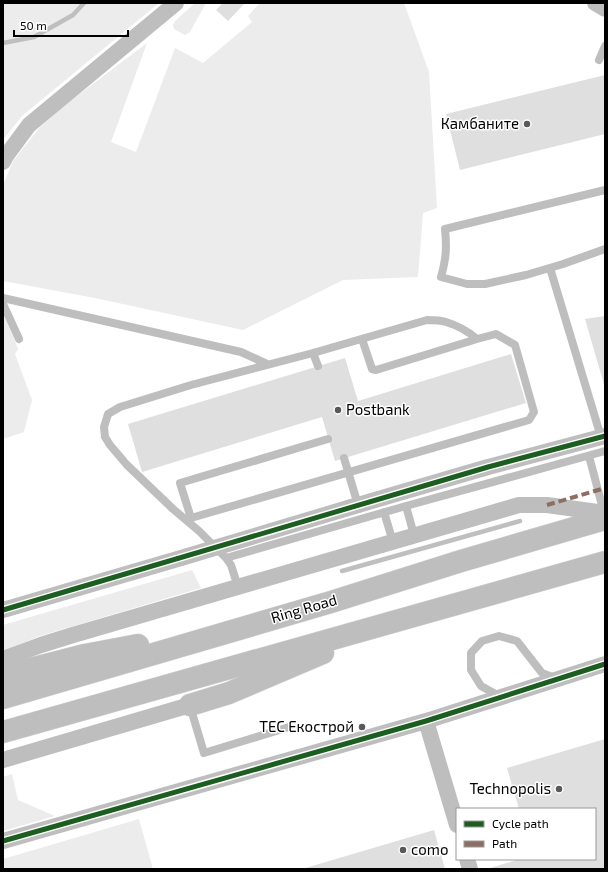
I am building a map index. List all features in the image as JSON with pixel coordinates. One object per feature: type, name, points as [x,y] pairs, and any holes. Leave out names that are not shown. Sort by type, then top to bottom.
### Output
[{"type":"highway","name":"Ring Road","points":[[3,698],[261,622],[605,515]]},
{"type":"highway","points":[[3,732],[605,562]]},
{"type":"highway","points":[[190,705],[229,693],[408,617]]},
{"type":"highway","points":[[3,676],[85,655],[261,622]]},
{"type":"street","points":[[3,162],[29,125],[176,3]]},
{"type":"street","points":[[595,3],[605,9]]},
{"type":"street","points":[[3,610],[488,467],[604,441]]},
{"type":"street","points":[[3,660],[41,645],[73,635],[519,505],[547,505],[605,515]]},
{"type":"street","points":[[3,841],[426,721],[605,664]]},
{"type":"street","points":[[3,760],[190,705]]},
{"type":"street","points":[[426,721],[456,822]]},
{"type":"lane","points":[[599,60],[605,46]]},
{"type":"lane","points":[[605,190],[445,229],[446,259],[441,277],[468,284],[485,284],[526,275],[605,249]]},
{"type":"lane","points":[[226,558],[384,512],[589,456],[604,441],[550,268]]},
{"type":"lane","points":[[3,298],[241,352],[267,364]]},
{"type":"lane","points":[[3,304],[19,339]]},
{"type":"lane","points":[[238,587],[231,565],[226,558],[199,531],[173,510],[127,465],[107,441],[104,427],[108,414],[120,407],[191,385],[313,353],[427,320],[446,321],[477,339]]},
{"type":"lane","points":[[328,439],[180,483],[191,518],[528,420],[534,412],[515,345],[496,334],[376,370],[372,369],[362,339]]},
{"type":"lane","points":[[313,353],[318,366]]},
{"type":"lane","points":[[589,456],[605,515]]},
{"type":"lane","points":[[344,458],[358,505]]},
{"type":"lane","points":[[406,506],[414,535]]},
{"type":"lane","points":[[384,512],[393,542]]},
{"type":"lane","points":[[501,697],[481,686],[471,670],[471,653],[482,641],[499,636],[517,641],[542,673],[558,679]]},
{"type":"lane","points":[[190,705],[204,753],[289,727]]},
{"type":"shaded area","points":[[3,3],[159,3],[22,116],[3,140]]},
{"type":"shaded area","points":[[195,3],[206,3],[190,32],[185,35],[174,29],[173,25],[175,21]]},
{"type":"shaded area","points":[[260,3],[404,3],[429,72],[437,208],[423,213],[418,277],[343,280],[243,330],[95,298],[3,281],[3,185],[13,161],[40,127],[65,105],[147,43],[111,142],[136,152],[175,48],[203,63],[252,22],[248,16]]},
{"type":"shaded area","points":[[3,315],[18,349],[15,354],[32,400],[24,432],[3,439]]},
{"type":"shaded area","points":[[192,570],[201,588],[40,636],[3,651],[3,625]]},
{"type":"shaded area","points":[[12,774],[18,800],[55,816],[3,831],[3,777]]},
{"type":"shaded area","points":[[139,819],[153,869],[3,869],[3,859]]},
{"type":"building","points":[[223,3],[245,3],[228,21],[216,10]]},
{"type":"building","name":"Камбаните","points":[[605,75],[605,134],[460,170],[446,114]]},
{"type":"building","points":[[605,316],[605,388],[585,319]]},
{"type":"building","name":"Postbank","points":[[511,354],[526,403],[335,461],[322,417],[142,472],[128,424],[345,358],[358,401]]},
{"type":"building","name":"Technopolis","points":[[605,739],[605,869],[487,869],[517,860],[596,860],[596,808],[519,808],[507,768]]},
{"type":"building","name":"como","points":[[434,830],[445,869],[302,869]]},
{"type":"waterway","points":[[3,43],[34,37],[73,15],[84,3]]},
{"type":"waterway","points":[[342,571],[520,521]]},
{"type":"marked path","points":[[547,505],[605,488]]},
{"type":"cycle path","points":[[3,610],[488,467],[605,436]]},
{"type":"cycle path","points":[[3,841],[426,721],[605,664]]},
{"type":"place","name":"Камбаните","points":[[527,124]]},
{"type":"place","name":"Postbank","points":[[338,410]]},
{"type":"place","name":"ТЕС Екострой","points":[[362,727]]},
{"type":"place","name":"Technopolis","points":[[559,789]]},
{"type":"place","name":"como","points":[[403,850]]}]
